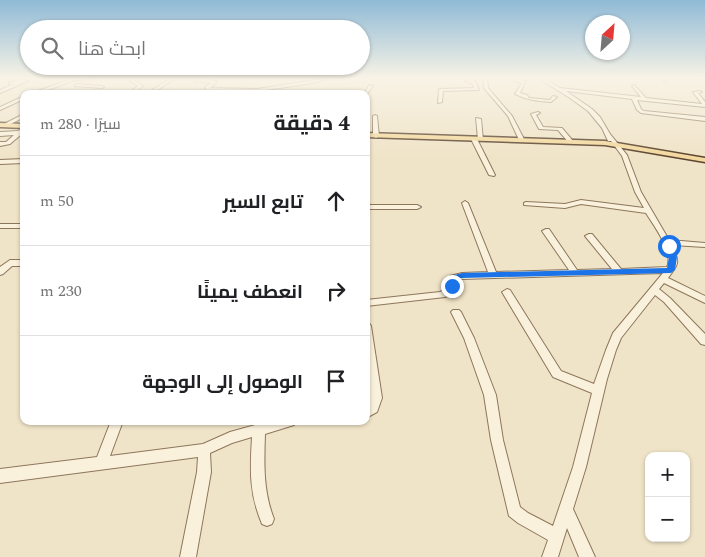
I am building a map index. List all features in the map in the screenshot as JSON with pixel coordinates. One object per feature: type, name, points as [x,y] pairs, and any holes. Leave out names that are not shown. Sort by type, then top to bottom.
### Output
[{"type":"main road","points":[[2,125],[20,129]]},
{"type":"main road","points":[[370,135],[571,142],[616,146],[705,160]]},
{"type":"street","points":[[500,104],[510,116],[522,141]]},
{"type":"street","points":[[456,312],[469,338],[490,395],[497,440],[514,510],[554,550],[583,455],[598,390],[617,336],[667,274],[673,257],[667,242],[635,186],[616,146],[589,107],[584,104]]},
{"type":"street","points":[[637,104],[639,110],[643,112],[704,119]]},
{"type":"street","points":[[691,104],[705,106]]},
{"type":"street","points":[[538,113],[533,114],[541,128],[560,129],[571,142]]},
{"type":"street","points":[[375,116],[376,136]]},
{"type":"street","points":[[2,125],[20,117]]},
{"type":"street","points":[[478,119],[478,139],[492,175]]},
{"type":"street","points":[[0,134],[20,129]]},
{"type":"street","points":[[0,144],[8,143],[20,131]]},
{"type":"street","points":[[0,162],[20,161]]},
{"type":"street","points":[[526,204],[565,206],[581,202],[648,210]]},
{"type":"street","points":[[465,203],[493,275]]},
{"type":"street","points":[[370,207],[417,207]]},
{"type":"street","points":[[0,226],[20,226]]},
{"type":"street","points":[[546,231],[575,273]]},
{"type":"street","points":[[589,236],[619,272]]},
{"type":"street","points":[[667,242],[705,245]]},
{"type":"street","points":[[0,272],[10,263],[20,263]]},
{"type":"street","points":[[370,303],[442,295],[450,290],[454,278],[493,275],[619,272],[667,274],[705,300]]},
{"type":"street","points":[[654,290],[667,300],[705,341]]},
{"type":"street","points":[[507,292],[557,374],[598,390]]},
{"type":"street","points":[[370,355],[376,398],[373,408],[370,410]]},
{"type":"street","points":[[102,462],[115,425]]},
{"type":"street","points":[[0,476],[204,450],[230,438],[276,425]]},
{"type":"street","points":[[259,430],[259,494],[261,508],[267,519]]},
{"type":"street","points":[[188,557],[204,472],[204,450]]},
{"type":"street","points":[[566,509],[587,557]]},
{"type":"route","points":[[452,286],[454,278],[462,276],[671,270],[673,257],[669,246]]}]
